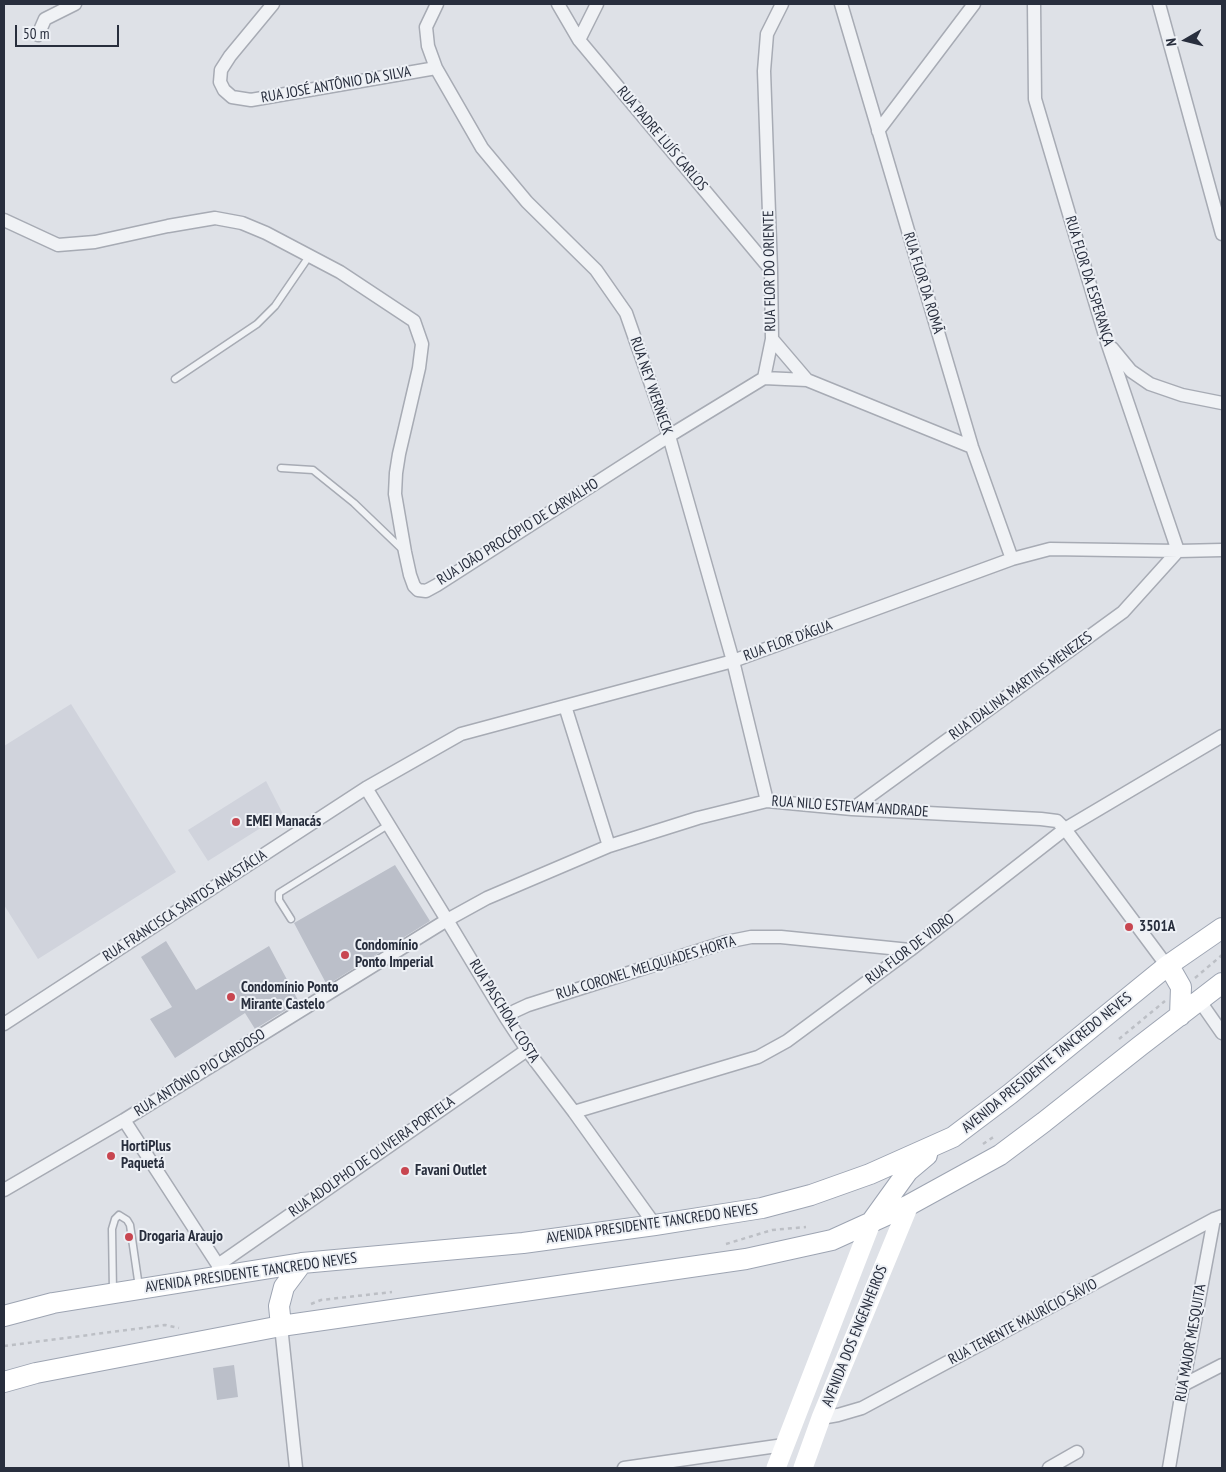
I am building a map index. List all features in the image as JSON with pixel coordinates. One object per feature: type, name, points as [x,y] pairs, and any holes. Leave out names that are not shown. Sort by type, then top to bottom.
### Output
[{"type":"main road","name":"AVENIDA PRESIDENTE TANCREDO NEVES","points":[[4,1316],[53,1303],[140,1289],[218,1270],[523,1243],[762,1208],[811,1195],[870,1174],[953,1137],[1010,1094],[1167,966],[1222,928]]},
{"type":"main road","points":[[1167,966],[1174,972],[1181,987],[1180,1016]]},
{"type":"main road","points":[[4,1382],[36,1373],[281,1326],[746,1258],[832,1240],[909,1205],[1000,1155],[1222,983]]},
{"type":"main road","points":[[871,1223],[908,1171],[953,1137]]},
{"type":"main road","points":[[281,1326],[279,1306],[284,1287],[302,1263]]},
{"type":"street","points":[[38,35],[45,19],[75,4]]},
{"type":"street","name":"RUA JOSÉ ANTÔNIO DA SILVA","points":[[273,4],[230,56],[221,70],[220,82],[224,90],[232,97],[251,100],[436,68]]},
{"type":"street","name":"RUA NEY WERNECK","points":[[437,4],[426,27],[428,46],[436,68],[482,148],[527,202],[596,270],[626,313],[669,436],[733,661],[767,801]]},
{"type":"street","name":"RUA PADRE LUÍS CARLOS","points":[[558,4],[579,40],[771,270]]},
{"type":"street","points":[[579,40],[597,4]]},
{"type":"street","name":"RUA FLOR DO ORIENTE","points":[[782,4],[767,34],[764,71],[772,339],[807,380],[972,448]]},
{"type":"street","name":"RUA FLOR DA ROMÃ","points":[[841,4],[972,448],[1012,559]]},
{"type":"street","points":[[878,131],[974,4]]},
{"type":"street","name":"RUA FLOR DA ESPERANÇA","points":[[1034,4],[1035,99],[1107,342],[1178,551]]},
{"type":"street","points":[[1160,4],[1222,234]]},
{"type":"street","name":"RUA JOÃO PROCÓPIO DE CARVALHO","points":[[4,220],[58,245],[95,242],[215,218],[242,223],[266,232],[340,272],[414,321],[422,344],[419,368],[396,473],[395,494],[404,552],[414,586],[418,590],[426,591],[445,580],[669,436]]},
{"type":"street","points":[[764,378],[772,339]]},
{"type":"street","points":[[1107,342],[1131,371],[1150,384],[1182,394],[1222,403]]},
{"type":"street","points":[[669,436],[764,378],[807,380]]},
{"type":"street","name":"RUA FLOR D'ÁGUA","points":[[366,788],[461,734],[733,661],[1012,559],[1050,548],[1178,551],[1222,550]]},
{"type":"street","name":"RUA IDALINA MARTINS MENEZES","points":[[852,810],[1123,612],[1178,551]]},
{"type":"street","points":[[565,706],[608,846]]},
{"type":"street","name":"RUA FLOR DE VIDRO","points":[[574,1112],[758,1057],[787,1041],[910,950],[1065,829],[1222,736]]},
{"type":"street","name":"RUA PASCHOAL COSTA","points":[[366,788],[527,1050],[655,1225]]},
{"type":"street","name":"RUA FRANCISCA SANTOS ANASTÁCIA","points":[[4,1024],[366,788]]},
{"type":"street","name":"RUA NILO ESTEVAM ANDRADE","points":[[608,846],[698,818],[767,801],[852,810],[1041,819],[1057,821],[1065,829]]},
{"type":"street","points":[[1065,829],[1167,966]]},
{"type":"street","name":"RUA ANTÔNIO PIO CARDOSO","points":[[4,1190],[124,1120],[447,920],[487,898],[608,846]]},
{"type":"street","name":"RUA CORONEL MELQUIADES HORTA","points":[[506,1018],[528,1005],[726,942],[751,937],[781,937],[910,950]]},
{"type":"street","points":[[1199,1000],[1222,1033]]},
{"type":"street","name":"RUA ADOLPHO DE OLIVEIRA PORTELA","points":[[218,1270],[527,1050]]},
{"type":"street","points":[[124,1120],[218,1270]]},
{"type":"street","name":"AVENIDA DOS ENGENHEIROS","points":[[803,1468],[821,1418],[909,1205]]},
{"type":"street","name":"RUA TENENTE MAURÍCIO SÁVIO","points":[[821,1418],[862,1408],[1218,1218]]},
{"type":"street","name":"RUA MAJOR MESQUITA","points":[[1169,1468],[1183,1385],[1218,1218]]},
{"type":"street","name":"AVENIDA DOS ENGENHEIROS","points":[[776,1468],[871,1223]]},
{"type":"street","points":[[281,1326],[296,1468]]},
{"type":"street","points":[[1183,1385],[1222,1365]]},
{"type":"street","points":[[624,1468],[784,1445]]},
{"type":"street","points":[[1049,1468],[1077,1452]]},
{"type":"lane","points":[[175,379],[257,324],[275,306],[310,255]]},
{"type":"lane","points":[[281,468],[313,470],[354,503],[404,552]]},
{"type":"lane","points":[[291,919],[279,900],[279,893],[388,825]]},
{"type":"lane","points":[[113,1293],[112,1230],[115,1219],[119,1215],[130,1225],[140,1289]]},
{"type":"shaded area","points":[[71,704],[176,872],[38,959],[4,905],[4,746]]},
{"type":"shaded area","name":"EMEI Manacás","points":[[266,781],[283,814],[208,861],[188,830]]},
{"type":"building","name":"Condomínio Ponto Imperial","points":[[395,865],[430,921],[327,985],[294,923]]},
{"type":"building","name":"Condomínio Ponto Mirante Castelo","points":[[166,941],[196,990],[269,946],[299,1002],[255,1029],[245,1013],[175,1058],[150,1019],[172,1007],[141,957]]},
{"type":"building","points":[[234,1365],[238,1397],[217,1400],[213,1368]]},
{"type":"place","name":"EMEI Manacás","points":[[236,822]]},
{"type":"place","name":"3501A","points":[[1129,927]]},
{"type":"place","name":"Condomínio Ponto Imperial","points":[[345,955]]},
{"type":"place","name":"Condomínio Ponto Mirante Castelo","points":[[231,997]]},
{"type":"place","name":"HortiPlus Paquetá","points":[[111,1156]]},
{"type":"place","name":"Favani Outlet","points":[[405,1171]]},
{"type":"place","name":"Drogaria Araujo","points":[[129,1237]]}]
